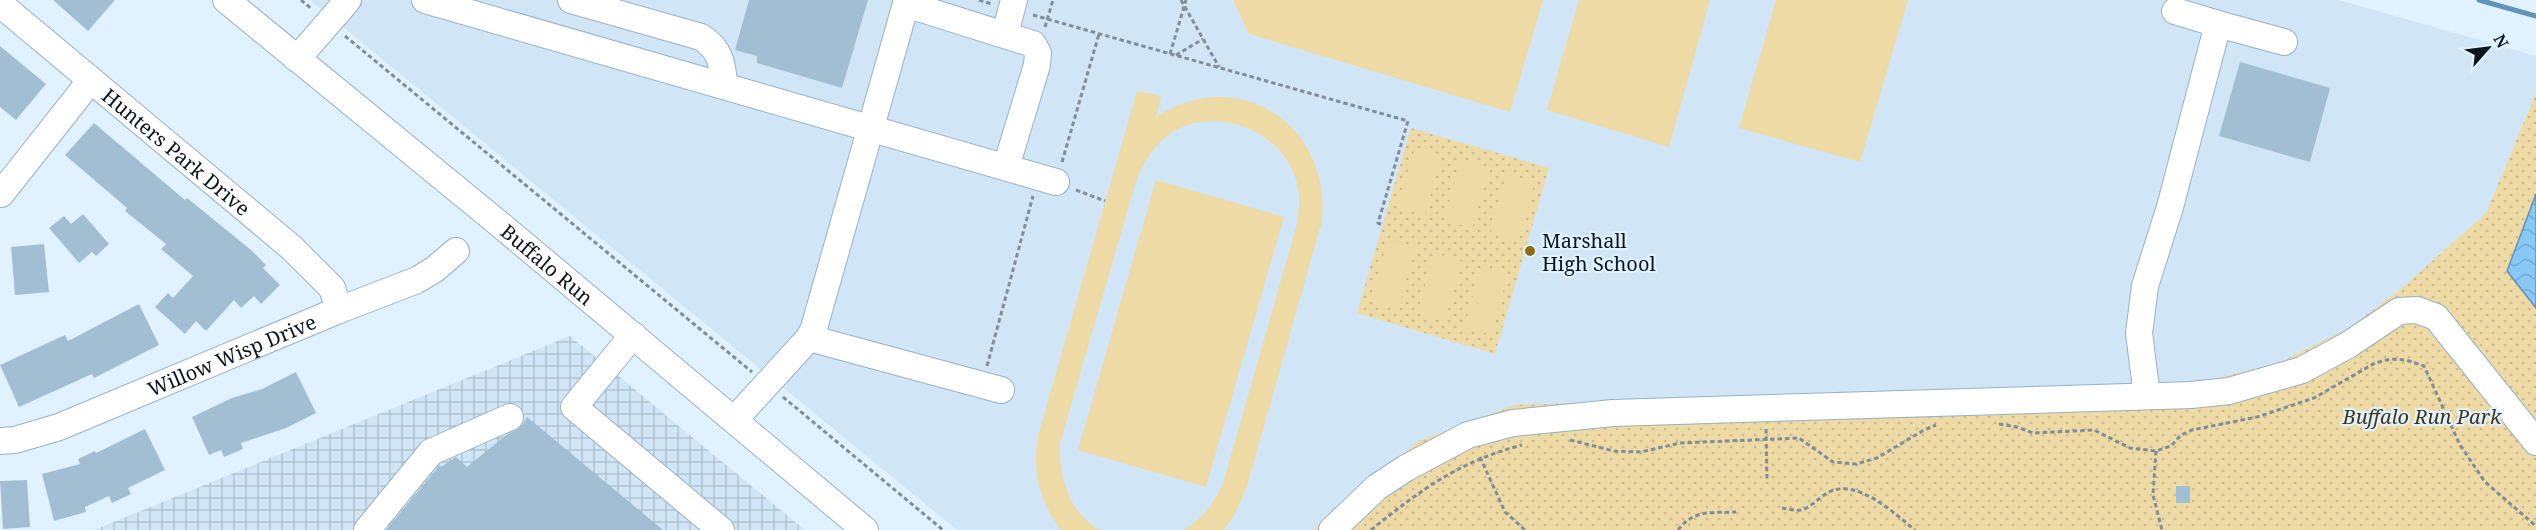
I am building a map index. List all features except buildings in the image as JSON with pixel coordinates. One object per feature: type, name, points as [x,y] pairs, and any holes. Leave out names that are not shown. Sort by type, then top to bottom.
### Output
[{"type":"street","name":"Buffalo Run","points":[[226,0],[866,530]]},
{"type":"street","points":[[297,59],[348,0]]},
{"type":"street","points":[[571,0],[701,37],[711,43],[723,63],[724,85]]},
{"type":"street","points":[[441,2],[1047,179]]},
{"type":"street","points":[[734,420],[809,338],[817,318],[906,2],[1033,44],[1038,53],[1037,65],[1006,167]]},
{"type":"street","name":"Hunters Park Drive","points":[[0,4],[292,248],[332,288],[339,310]]},
{"type":"street","points":[[1005,34],[1013,5]]},
{"type":"street","points":[[2175,10],[2284,42]]},
{"type":"street","points":[[2147,396],[2139,333],[2145,286],[2170,207],[2218,24]]},
{"type":"street","points":[[1,194],[91,80]]},
{"type":"street","name":"Willow Wisp Drive","points":[[0,441],[15,440],[59,427],[339,310],[417,280],[435,269],[456,251]]},
{"type":"street","points":[[1332,530],[1377,488],[1406,468],[1468,435],[1513,423],[1613,413],[2147,396],[2229,391],[2302,370],[2348,345],[2399,311],[2417,310],[2436,316],[2536,442]]},
{"type":"street","points":[[633,335],[574,407],[721,530]]},
{"type":"street","points":[[809,338],[992,387]]},
{"type":"street","points":[[368,530],[431,453],[510,417]]},
{"type":"path","points":[[302,0],[943,530]]},
{"type":"path","points":[[979,0],[1013,5],[1047,19],[1408,121],[1378,223],[1383,225]]},
{"type":"path","points":[[1033,44],[1041,39],[1053,0]]},
{"type":"path","points":[[1180,0],[1219,68]]},
{"type":"path","points":[[1170,54],[1186,0]]},
{"type":"path","points":[[992,387],[1047,179],[1099,34]]},
{"type":"path","points":[[1176,55],[1203,39]]},
{"type":"path","points":[[1047,179],[1105,201]]},
{"type":"path","points":[[1992,424],[2017,427],[2032,433],[2094,430],[2130,448],[2156,451],[2171,446],[2181,435],[2192,430],[2257,417],[2314,398],[2375,363],[2391,359],[2406,360],[2424,366],[2460,445],[2485,482],[2536,526]]},
{"type":"path","points":[[1766,409],[1767,481]]},
{"type":"path","points":[[1564,440],[1614,451],[1641,452],[1680,443],[1799,438],[1833,462],[1856,464],[1877,458],[1924,430],[1942,423]]},
{"type":"path","points":[[1371,530],[1422,489],[1480,457],[1526,444]]},
{"type":"path","points":[[2156,451],[2153,495],[2162,530]]},
{"type":"path","points":[[1480,457],[1505,512],[1525,530]]},
{"type":"path","points":[[1782,508],[1802,510],[1830,491],[1845,487],[1857,490],[1892,511],[1915,530]]},
{"type":"path","points":[[1678,530],[1687,519],[1703,513],[1736,512]]},
{"type":"shaded area","name":"Marshall High School","points":[[310,0],[2339,0],[2536,56],[2536,93],[2486,213],[2401,289],[2347,329],[2278,363],[2201,382],[1330,512],[1314,530],[957,530]]},
{"type":"shaded area","points":[[570,336],[805,530],[94,530]]},
{"type":"green space","points":[[1233,0],[1543,0],[1510,112],[1249,34]]},
{"type":"green space","points":[[1579,0],[1710,0],[1669,147],[1547,110]]},
{"type":"green space","points":[[1776,0],[1908,0],[1860,162],[1739,128]]},
{"type":"green space","points":[[1137,91],[1161,96],[1156,117],[1187,102],[1218,97],[1247,101],[1273,113],[1295,132],[1312,157],[1321,187],[1322,221],[1247,486],[1235,514],[1224,530],[1184,530],[1198,520],[1208,508],[1224,480],[1297,224],[1299,203],[1294,173],[1282,154],[1266,138],[1246,127],[1224,122],[1201,122],[1179,128],[1160,142],[1139,174],[1060,443],[1061,469],[1068,492],[1080,513],[1099,530],[1061,530],[1047,508],[1039,486],[1036,462],[1038,436]]},
{"type":"green space","name":"Buffalo Run Park","points":[[2536,93],[2536,530],[1314,530],[1330,512],[1419,441],[1514,405],[2201,382],[2278,363],[2347,329],[2401,289],[2486,213]]},
{"type":"green space","points":[[1411,128],[1549,168],[1495,354],[1357,313]]},
{"type":"green space","points":[[1415,147],[1442,155],[1425,215],[1397,207]]},
{"type":"green space","points":[[1461,160],[1489,168],[1472,228],[1444,220]]},
{"type":"green space","points":[[1507,174],[1535,182],[1518,242],[1490,234]]},
{"type":"green space","points":[[1156,180],[1284,217],[1206,487],[1078,450]]},
{"type":"green space","points":[[1388,240],[1415,248],[1398,309],[1371,301]]},
{"type":"green space","points":[[1434,253],[1462,261],[1445,321],[1417,313]]},
{"type":"green space","points":[[1481,267],[1508,275],[1491,335],[1464,327]]},
{"type":"water","points":[[2536,194],[2536,308],[2507,271]]},
{"type":"waterway","points":[[2479,0],[2536,16]]},
{"type":"place","name":"Marshall High School","points":[[1530,251]]}]
